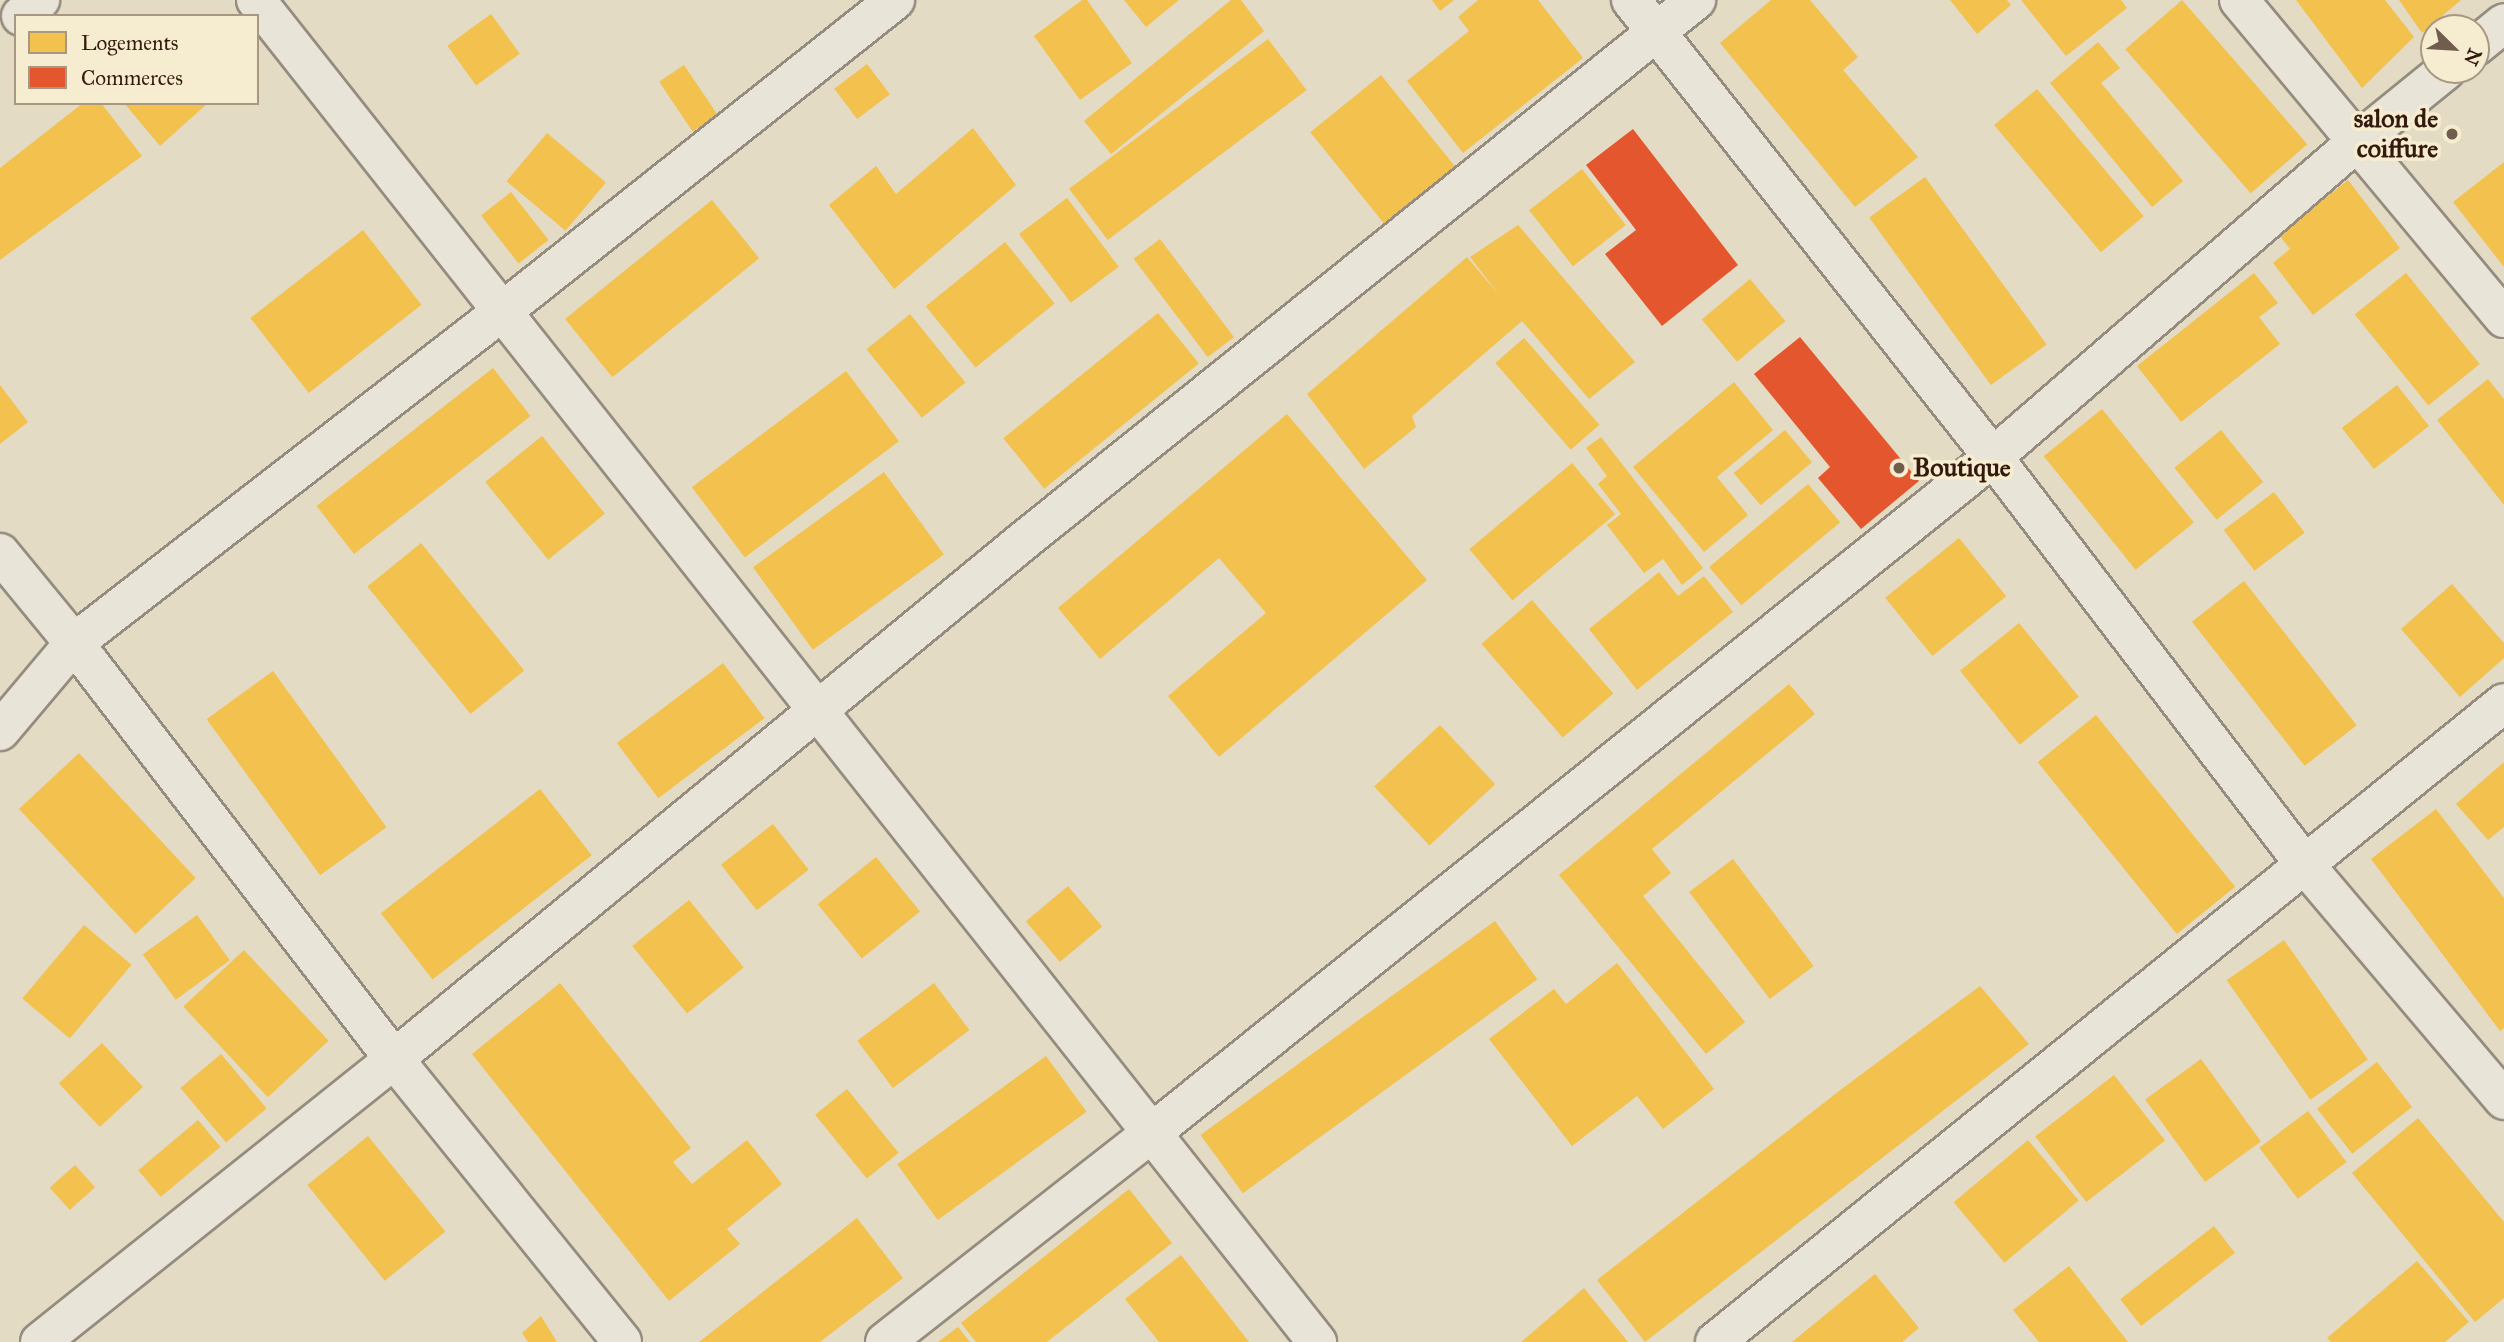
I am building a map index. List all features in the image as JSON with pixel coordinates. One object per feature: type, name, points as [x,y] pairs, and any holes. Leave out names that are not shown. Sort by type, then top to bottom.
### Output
[{"type":"street","points":[[23,14],[40,0]]},
{"type":"street","points":[[256,0],[504,310],[817,711],[1154,1132],[1317,1342]]},
{"type":"street","points":[[0,731],[74,643],[504,310],[895,0]]},
{"type":"street","points":[[1631,0],[1993,457],[2305,865],[2504,1100]]},
{"type":"street","points":[[40,1342],[394,1059],[1032,534],[1696,0]]},
{"type":"street","points":[[2239,0],[2504,318]]},
{"type":"street","points":[[0,33],[14,22]]},
{"type":"street","points":[[2490,34],[2504,23]]},
{"type":"street","points":[[885,1342],[1154,1132],[1993,457],[2356,143],[2429,84]]},
{"type":"street","points":[[0,553],[74,643],[394,1059],[622,1342]]},
{"type":"street","points":[[1715,1342],[2504,703]]},
{"type":"building: Logements","points":[[1082,0],[1087,0],[1132,63],[1080,100],[1034,36]]},
{"type":"building: Logements","points":[[1124,0],[1179,0],[1146,27]]},
{"type":"building: Logements","points":[[1231,0],[1241,0],[1264,31],[1111,154],[1084,121]]},
{"type":"building: Logements","points":[[1432,0],[1454,0],[1440,11]]},
{"type":"building: Logements","points":[[1478,0],[1538,0],[1583,58],[1463,153],[1407,81],[1469,31],[1458,17]]},
{"type":"building: Logements","points":[[1771,0],[1810,0],[1858,57],[1843,70],[1918,157],[1855,207],[1720,43]]},
{"type":"building: Logements","points":[[1950,0],[2007,0],[2011,5],[1977,34]]},
{"type":"building: Logements","points":[[2021,0],[2121,0],[2127,8],[2066,56]]},
{"type":"building: Logements","points":[[2182,0],[2307,144],[2251,193],[2125,49]]},
{"type":"building: Logements","points":[[2296,0],[2385,0],[2414,37],[2362,88]]},
{"type":"building: Logements","points":[[2399,0],[2461,0],[2444,14],[2420,14],[2420,30]]},
{"type":"building: Logements","points":[[491,14],[520,54],[476,85],[447,46]]},
{"type":"building: Logements","points":[[1268,39],[1307,90],[1108,240],[1069,189]]},
{"type":"building: Logements","points":[[2098,42],[2120,68],[2101,83],[2183,181],[2152,207],[2050,83]]},
{"type":"building: Logements","points":[[867,64],[890,94],[857,119],[834,89]]},
{"type":"building: Logements","points":[[684,65],[718,115],[693,132],[659,82]]},
{"type":"building: Logements","points":[[1381,75],[1456,167],[1385,225],[1310,132]]},
{"type":"building: Logements","points":[[2037,89],[2144,216],[2101,252],[1994,125]]},
{"type":"building: Logements","points":[[80,105],[103,105],[142,156],[0,260],[0,168]]},
{"type":"building: Logements","points":[[126,105],[206,105],[160,146]]},
{"type":"building: Logements","points":[[973,128],[1016,185],[894,289],[829,205],[876,166],[896,194]]},
{"type":"building: Logements","points":[[547,133],[606,182],[565,231],[507,181]]},
{"type":"building: Logements","points":[[2504,162],[2504,267],[2453,202]]},
{"type":"building: Logements","points":[[1582,169],[1626,225],[1573,266],[1529,210]]},
{"type":"building: Logements","points":[[1925,177],[2047,344],[1991,385],[1869,218]]},
{"type":"building: Logements","points":[[2348,180],[2400,248],[2313,315],[2273,263],[2290,249],[2279,235]]},
{"type":"building: Logements","points":[[511,192],[549,240],[519,263],[481,215]]},
{"type":"building: Logements","points":[[1067,198],[1119,267],[1071,303],[1019,234]]},
{"type":"building: Logements","points":[[712,200],[759,258],[612,377],[565,319]]},
{"type":"building: Logements","points":[[1518,225],[1635,362],[1589,399],[1522,321],[1412,416],[1416,427],[1364,469],[1307,394],[1467,257],[1500,296],[1470,257]]},
{"type":"building: Logements","points":[[363,230],[421,305],[309,393],[250,318]]},
{"type":"building: Logements","points":[[1160,239],[1234,337],[1208,357],[1134,259]]},
{"type":"building: Logements","points":[[1005,242],[1055,303],[975,368],[926,306]]},
{"type":"building: Logements","points":[[2254,273],[2278,303],[2259,317],[2280,344],[2181,422],[2137,366]]},
{"type":"building: Logements","points":[[2406,273],[2480,364],[2428,405],[2355,315]]},
{"type":"building: Logements","points":[[1750,279],[1785,321],[1737,362],[1702,319]]},
{"type":"building: Logements","points":[[1158,313],[1199,364],[1044,489],[1003,438]]},
{"type":"building: Logements","points":[[910,314],[965,382],[922,418],[866,349]]},
{"type":"building: Logements","points":[[1524,338],[1599,425],[1571,450],[1495,363]]},
{"type":"building: Logements","points":[[493,368],[531,416],[354,554],[316,506]]},
{"type":"building: Logements","points":[[846,371],[899,441],[745,557],[692,487]]},
{"type":"building: Logements","points":[[2488,379],[2504,399],[2504,505],[2437,420]]},
{"type":"building: Logements","points":[[1734,382],[1773,430],[1717,477],[1748,515],[1704,552],[1633,467]]},
{"type":"building: Logements","points":[[0,385],[28,422],[0,444]]},
{"type":"building: Logements","points":[[2397,385],[2429,426],[2374,469],[2342,428]]},
{"type":"building: Logements","points":[[2102,409],[2194,522],[2136,570],[2044,456]]},
{"type":"building: Logements","points":[[1287,414],[1427,580],[1219,757],[1168,696],[1266,613],[1219,558],[1100,659],[1058,608]]},
{"type":"building: Logements","points":[[1785,430],[1812,462],[1761,505],[1734,473]]},
{"type":"building: Logements","points":[[2221,430],[2263,482],[2217,520],[2174,468]]},
{"type":"building: Logements","points":[[542,436],[605,514],[548,560],[485,482]]},
{"type":"building: Logements","points":[[1601,437],[1703,568],[1682,585],[1663,559],[1644,573],[1607,525],[1621,514],[1598,484],[1607,476],[1586,448]]},
{"type":"building: Logements","points":[[1572,463],[1615,514],[1512,600],[1469,549]]},
{"type":"building: Logements","points":[[884,472],[944,555],[813,650],[753,567]]},
{"type":"building: Logements","points":[[1808,484],[1840,522],[1741,605],[1709,567]]},
{"type":"building: Logements","points":[[2274,492],[2305,533],[2254,571],[2224,530]]},
{"type":"building: Logements","points":[[1959,538],[2006,596],[1932,656],[1885,598]]},
{"type":"building: Logements","points":[[421,543],[524,670],[471,714],[367,586]]},
{"type":"building: Logements","points":[[1659,572],[1678,596],[1704,576],[1733,612],[1637,690],[1589,629]]},
{"type":"building: Logements","points":[[2244,581],[2357,725],[2305,766],[2192,622]]},
{"type":"building: Logements","points":[[2452,584],[2504,643],[2504,658],[2460,697],[2401,629]]},
{"type":"building: Logements","points":[[1532,600],[1613,694],[1563,738],[1481,644]]},
{"type":"building: Logements","points":[[2019,623],[2079,697],[2020,745],[1960,671]]},
{"type":"building: Logements","points":[[723,663],[765,718],[658,798],[617,743]]},
{"type":"building: Logements","points":[[273,671],[386,827],[320,875],[207,719]]},
{"type":"building: Logements","points":[[1789,684],[1815,714],[1652,849],[1671,873],[1643,896],[1745,1022],[1706,1054],[1559,875]]},
{"type":"building: Logements","points":[[2096,715],[2235,887],[2177,934],[2038,762]]},
{"type":"building: Logements","points":[[1440,725],[1495,784],[1429,846],[1374,786]]},
{"type":"building: Logements","points":[[79,753],[196,878],[136,934],[19,809]]},
{"type":"building: Logements","points":[[2504,762],[2504,827],[2488,840],[2456,804]]},
{"type":"building: Logements","points":[[540,789],[592,855],[433,980],[381,913]]},
{"type":"building: Logements","points":[[2436,809],[2504,898],[2504,1028],[2500,1031],[2371,859]]},
{"type":"building: Logements","points":[[773,824],[809,870],[757,910],[721,865]]},
{"type":"building: Logements","points":[[876,857],[920,911],[862,959],[818,904]]},
{"type":"building: Logements","points":[[1733,859],[1814,966],[1770,999],[1689,892]]},
{"type":"building: Logements","points":[[1068,886],[1102,927],[1060,962],[1026,921]]},
{"type":"building: Logements","points":[[689,900],[744,968],[687,1014],[632,946]]},
{"type":"building: Logements","points":[[197,915],[230,960],[176,1000],[143,954]]},
{"type":"building: Logements","points":[[1495,921],[1537,979],[1243,1193],[1201,1135]]},
{"type":"building: Logements","points":[[84,925],[131,965],[70,1038],[22,999]]},
{"type":"building: Logements","points":[[2284,940],[2368,1060],[2310,1100],[2227,980]]},
{"type":"building: Logements","points":[[244,950],[329,1041],[268,1097],[183,1007]]},
{"type":"building: Logements","points":[[1617,963],[1714,1089],[1663,1129],[1637,1096],[1572,1146],[1489,1039],[1554,989],[1566,1004]]},
{"type":"building: Logements","points":[[560,983],[691,1148],[673,1162],[692,1184],[747,1140],[782,1184],[727,1229],[740,1244],[669,1301],[472,1054]]},
{"type":"building: Logements","points":[[934,983],[970,1030],[893,1088],[857,1041]]},
{"type":"building: Logements","points":[[1980,986],[2029,1044],[1645,1342],[1597,1280],[1839,1091]]},
{"type":"building: Logements","points":[[102,1043],[143,1087],[100,1127],[59,1083]]},
{"type":"building: Logements","points":[[221,1054],[267,1108],[226,1142],[180,1088]]},
{"type":"building: Logements","points":[[1046,1056],[1087,1112],[938,1220],[897,1164]]},
{"type":"building: Logements","points":[[2201,1059],[2261,1142],[2205,1182],[2145,1100]]},
{"type":"building: Logements","points":[[2377,1062],[2412,1107],[2352,1154],[2317,1109]]},
{"type":"building: Logements","points":[[2114,1075],[2165,1140],[2086,1202],[2035,1137]]},
{"type":"building: Logements","points":[[847,1089],[899,1153],[867,1179],[815,1115]]},
{"type":"building: Logements","points":[[2308,1111],[2347,1162],[2298,1199],[2259,1148]]},
{"type":"building: Logements","points":[[2418,1118],[2504,1222],[2504,1298],[2475,1322],[2352,1173]]},
{"type":"building: Logements","points":[[198,1120],[220,1147],[161,1197],[138,1170]]},
{"type":"building: Logements","points":[[368,1136],[445,1232],[385,1281],[307,1185]]},
{"type":"building: Logements","points":[[2028,1140],[2079,1201],[2004,1263],[1954,1202]]},
{"type":"building: Logements","points":[[75,1165],[95,1187],[70,1210],[50,1188]]},
{"type":"building: Logements","points":[[1129,1189],[1172,1243],[1047,1342],[976,1342],[961,1323]]},
{"type":"building: Logements","points":[[857,1218],[903,1278],[820,1342],[699,1342]]},
{"type":"building: Logements","points":[[2214,1226],[2235,1253],[2141,1326],[2120,1299]]},
{"type":"building: Logements","points":[[1181,1255],[1249,1342],[1159,1342],[1125,1299]]},
{"type":"building: Logements","points":[[2417,1261],[2469,1322],[2445,1342],[2331,1342],[2327,1338]]},
{"type":"building: Logements","points":[[2069,1266],[2128,1342],[2039,1342],[2013,1310]]},
{"type":"building: Logements","points":[[1875,1274],[1919,1328],[1902,1342],[1792,1342]]},
{"type":"building: Logements","points":[[1584,1288],[1628,1342],[1521,1342]]},
{"type":"building: Logements","points":[[541,1316],[557,1342],[528,1342],[522,1333]]},
{"type":"building: Logements","points":[[958,1327],[970,1342],[938,1342]]},
{"type":"building: Commerces","points":[[1633,129],[1738,265],[1662,326],[1605,254],[1636,230],[1586,165]]},
{"type":"building: Commerces","points":[[1800,337],[1919,481],[1861,529],[1818,478],[1830,467],[1754,374]]},
{"type":"place","name":"salon de coiffure","points":[[2452,134]]},
{"type":"place","name":"Boutique","points":[[1899,468]]}]
